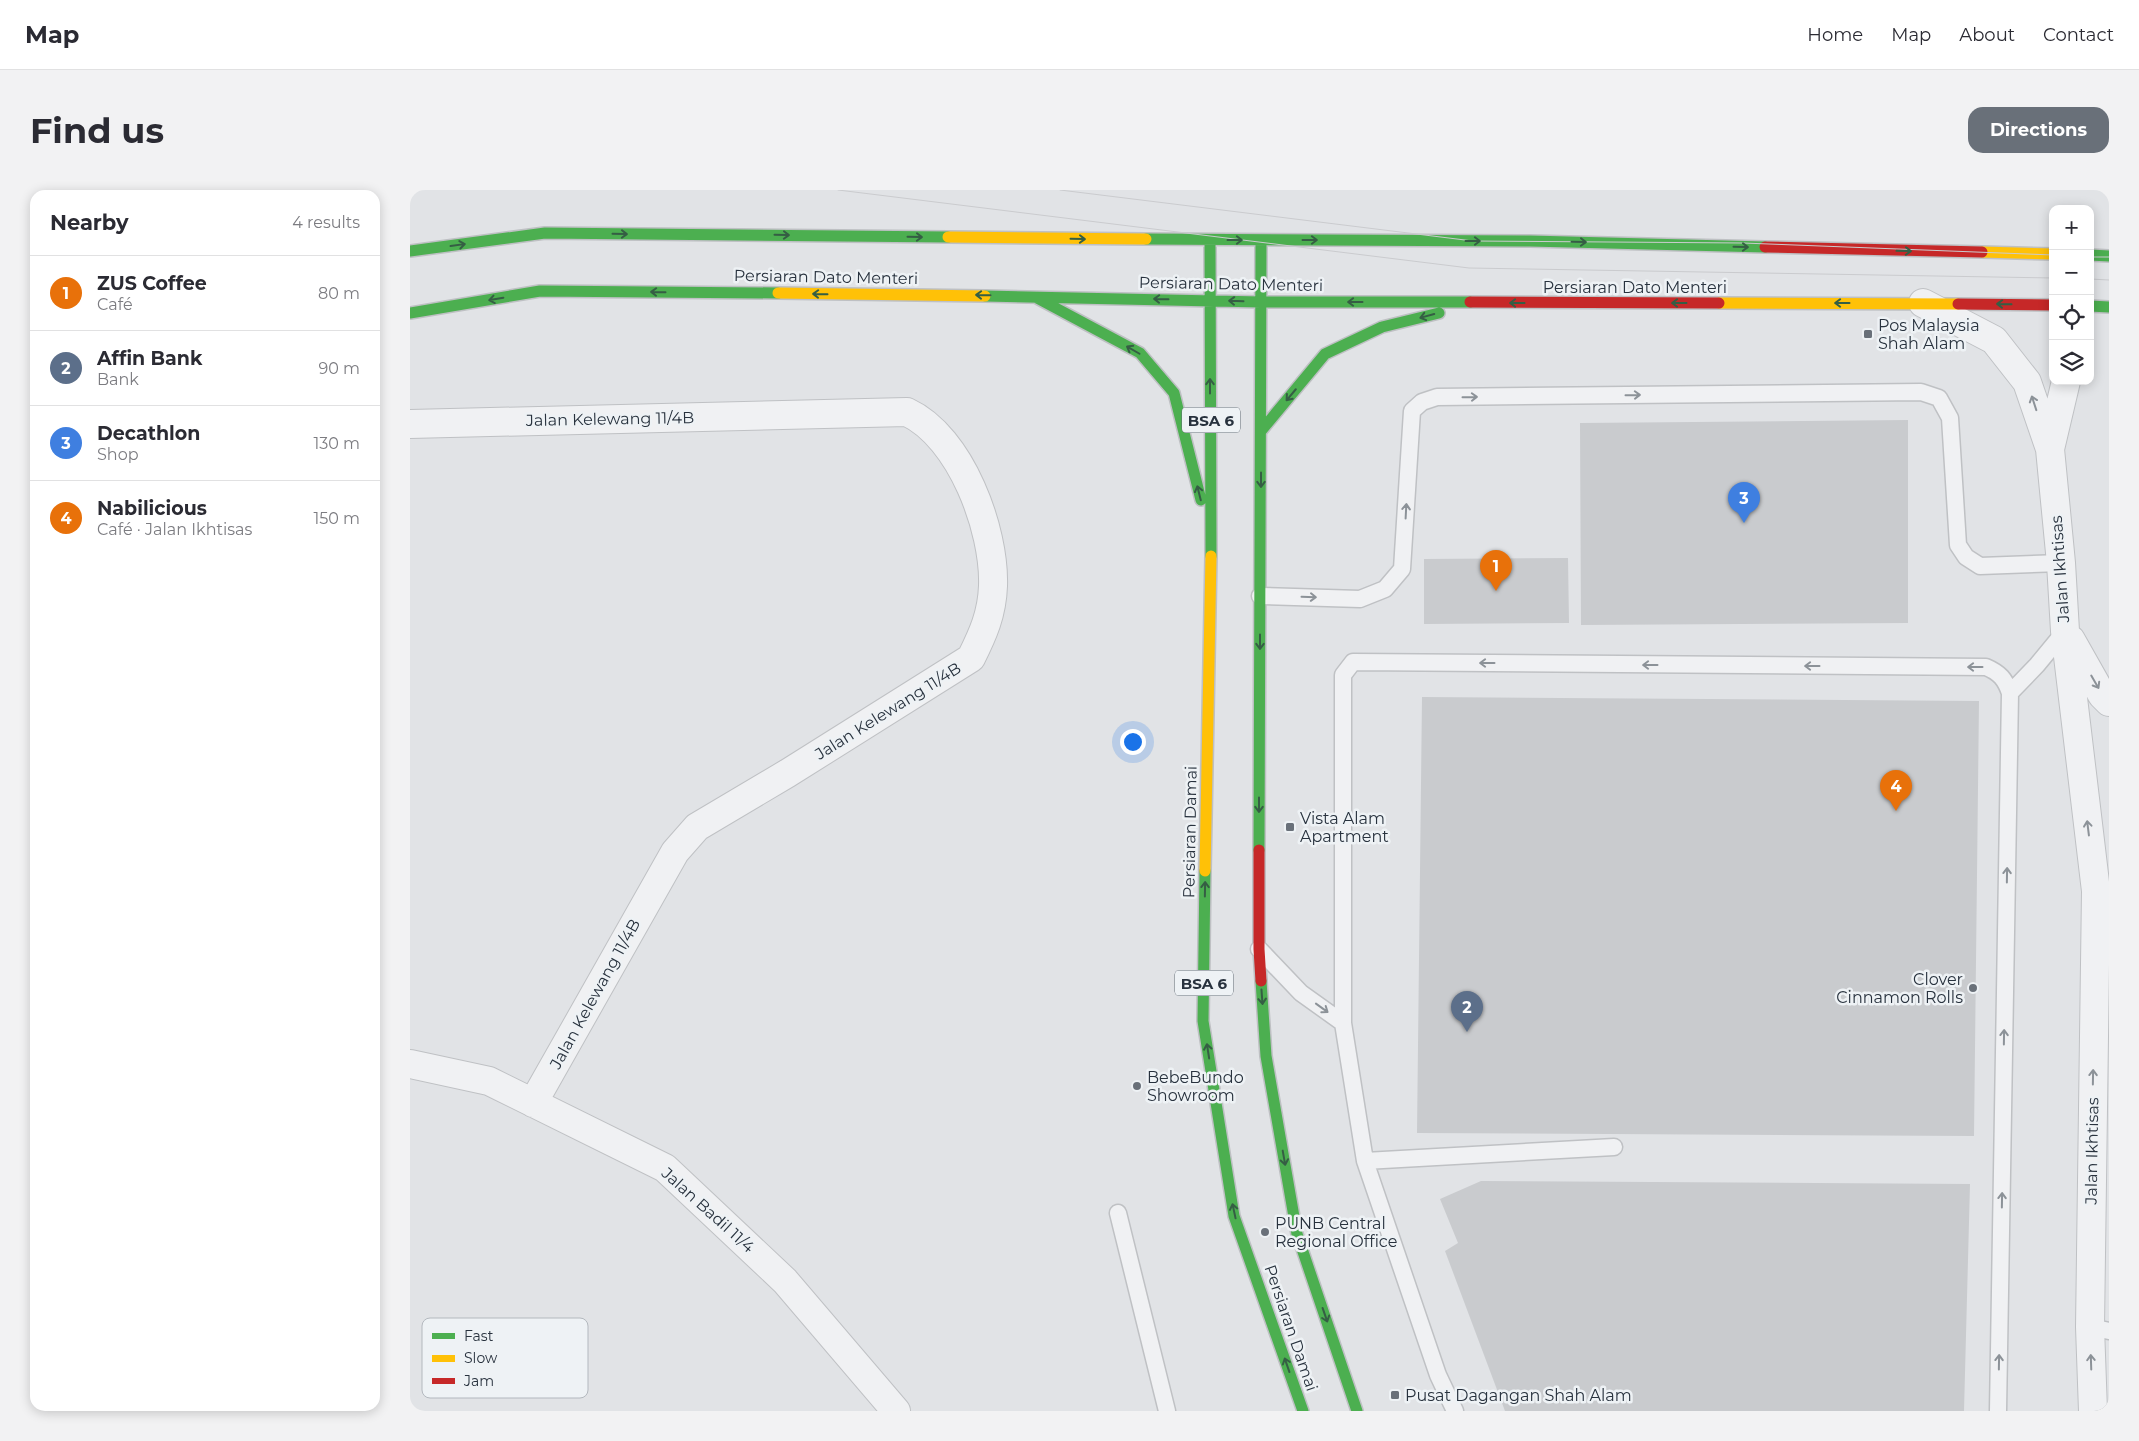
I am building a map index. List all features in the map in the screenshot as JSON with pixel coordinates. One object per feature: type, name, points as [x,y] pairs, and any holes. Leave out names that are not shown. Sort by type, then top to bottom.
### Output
[{"type":"main road","points":[[410,251],[545,233],[1210,240],[1530,241],[2049,254]]},
{"type":"main road","name":"Persiaran Damai","points":[[1210,240],[1211,540],[1204,1021],[1234,1216],[1303,1411]]},
{"type":"main road","name":"BSA 6","points":[[1261,240],[1259,949],[1266,1056],[1297,1234],[1358,1411]]},
{"type":"main road","points":[[2094,255],[2109,256]]},
{"type":"main road","name":"Persiaran Dato Menteri","points":[[410,313],[540,291],[1031,296],[1261,302],[2049,305]]},
{"type":"main road","points":[[1031,296],[1140,353],[1174,393],[1211,540]]},
{"type":"main road","points":[[1261,431],[1325,354],[1382,327],[1474,303]]},
{"type":"street","name":"Jalan Ikhtisas","points":[[1923,303],[1994,340],[2027,382],[2050,449],[2061,563],[2065,631],[2096,891],[2100,1329],[2093,1411]]},
{"type":"street","points":[[2050,449],[2065,385]]},
{"type":"street","name":"Jalan Kelewang 11/4B","points":[[410,424],[908,412],[920,418],[942,438],[962,471],[978,504],[989,542],[993,586],[987,627],[971,658],[788,773],[697,827],[675,852],[533,1103]]},
{"type":"street","points":[[2065,631],[2102,695],[2109,702]]},
{"type":"street","name":"Jalan Ikhtisas","points":[[2096,891],[2109,846]]},
{"type":"street","name":"Jalan Badil 11/4","points":[[410,1064],[489,1081],[665,1168],[785,1281],[896,1411]]},
{"type":"lane","points":[[1260,596],[1360,599],[1385,589],[1402,569],[1412,411],[1422,402],[1436,397],[1921,392],[1939,398],[1950,418],[1958,544],[1966,557],[1980,566],[2061,563]]},
{"type":"lane","points":[[2010,693],[2037,665],[2065,631]]},
{"type":"lane","points":[[1456,1411],[1438,1375],[1365,1161],[1343,1023],[1343,675],[1353,662],[1986,667],[2002,676],[2010,693],[1998,1411]]},
{"type":"lane","points":[[1259,949],[1301,993],[1343,1023]]},
{"type":"lane","points":[[1365,1161],[1614,1147]]},
{"type":"lane","points":[[1118,1213],[1168,1411]]},
{"type":"building","points":[[1908,420],[1908,623],[1581,625],[1580,423]]},
{"type":"building","points":[[1568,558],[1569,623],[1424,624],[1424,559]]},
{"type":"building","points":[[1422,697],[1979,701],[1974,1136],[1417,1133]]},
{"type":"building","points":[[1481,1181],[1970,1184],[1964,1411],[1505,1411],[1445,1251],[1458,1243],[1440,1199]]},
{"type":"tram line","points":[[838,190],[1469,268],[2049,278]]},
{"type":"tram line","points":[[1060,190],[1473,241],[1743,243],[2049,255]]},
{"type":"tram line","points":[[2094,257],[2109,257]]},
{"type":"tram line","points":[[2094,279],[2109,280]]},
{"type":"traffic: fast","points":[[410,251],[545,233],[948,237]]},
{"type":"traffic: fast","points":[[1146,239],[1530,241],[1765,247]]},
{"type":"traffic: fast","points":[[1210,240],[1211,556]]},
{"type":"traffic: fast","points":[[1259,850],[1261,240]]},
{"type":"traffic: fast","points":[[2094,255],[2109,256]]},
{"type":"traffic: fast","points":[[410,313],[540,291],[778,293]]},
{"type":"traffic: fast","points":[[985,296],[1261,302],[1470,302]]},
{"type":"traffic: fast","points":[[1037,298],[1140,353],[1174,393],[1201,500]]},
{"type":"traffic: fast","points":[[2094,306],[2109,307]]},
{"type":"traffic: fast","points":[[1261,431],[1325,354],[1382,327],[1439,313]]},
{"type":"traffic: fast","points":[[1205,871],[1203,1021],[1234,1216],[1303,1411]]},
{"type":"traffic: fast","points":[[1261,981],[1266,1056],[1297,1234],[1357,1411]]},
{"type":"traffic: slow","points":[[948,237],[1146,239]]},
{"type":"traffic: slow","points":[[1982,252],[2049,254]]},
{"type":"traffic: slow","points":[[778,293],[985,296]]},
{"type":"traffic: slow","points":[[1719,303],[1958,304]]},
{"type":"traffic: slow","points":[[1205,871],[1211,556]]},
{"type":"traffic: jam","points":[[1765,247],[1982,252]]},
{"type":"traffic: jam","points":[[1470,302],[1719,303]]},
{"type":"traffic: jam","points":[[1958,304],[2049,305]]},
{"type":"traffic: jam","points":[[1259,850],[1259,949],[1261,981]]},
{"type":"place","name":"Pos Malaysia Shah Alam","points":[[1868,334]]},
{"type":"place","name":"Decathlon","points":[[1744,523]]},
{"type":"place","name":"ZUS Coffee","points":[[1496,591]]},
{"type":"place","name":"Nabilicious","points":[[1896,811]]},
{"type":"place","name":"Vista Alam Apartment","points":[[1290,827]]},
{"type":"place","name":"Clover Cinnamon Rolls","points":[[1973,988]]},
{"type":"place","name":"Affin Bank","points":[[1467,1032]]},
{"type":"place","name":"BebeBundo Showroom","points":[[1137,1086]]},
{"type":"place","name":"PUNB Central Regional Office","points":[[1265,1232]]},
{"type":"place","name":"Pusat Dagangan Shah Alam","points":[[1395,1395]]}]
